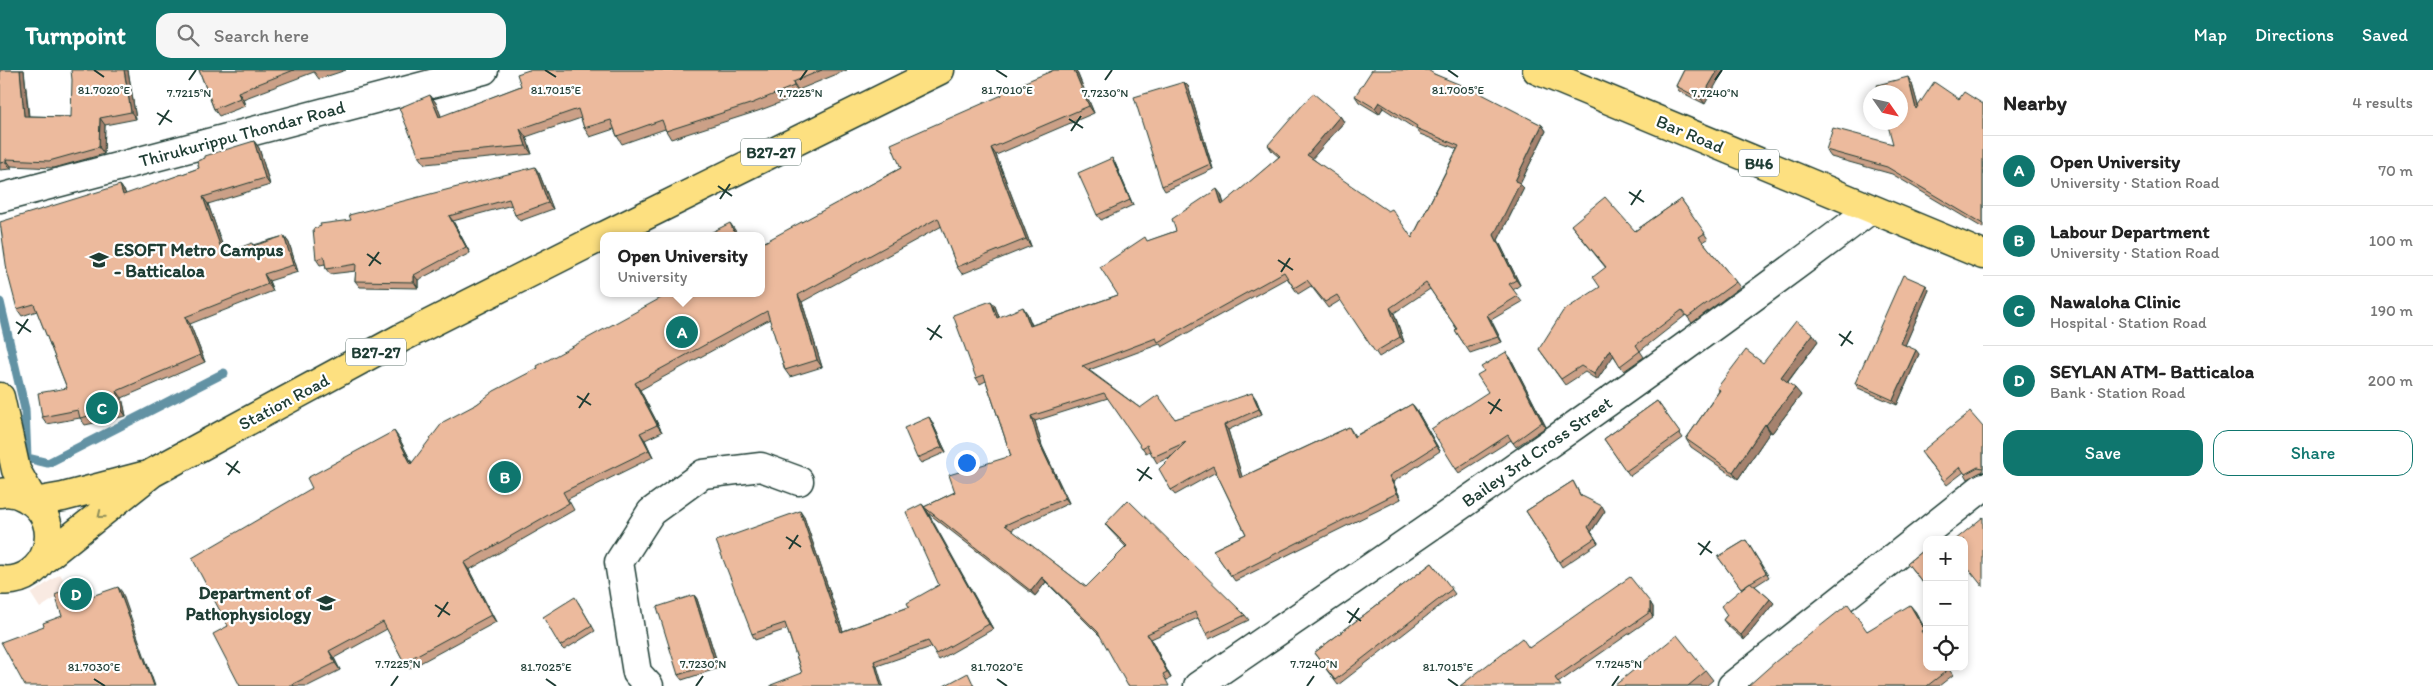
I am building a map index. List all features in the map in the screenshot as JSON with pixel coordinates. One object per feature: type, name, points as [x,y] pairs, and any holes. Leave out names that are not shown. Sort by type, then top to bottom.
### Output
[{"type":"main road","name":"Station Road","points":[[612,232],[940,70]]},
{"type":"main road","name":"Bar Road","points":[[1537,70],[1870,210],[1983,255]]},
{"type":"main road","name":"Station Road","points":[[0,580],[8,581],[22,577],[34,570],[44,559],[152,473],[401,338],[600,238]]},
{"type":"main road","points":[[0,397],[16,470],[34,502],[44,514],[50,528],[49,544],[44,559]]},
{"type":"main road","name":"Station Road","points":[[34,502],[63,497],[152,473]]},
{"type":"main road","points":[[0,493],[20,494],[34,502]]},
{"type":"street","name":"Thirukurippu Thondar Road","points":[[0,198],[484,70]]},
{"type":"street","name":"Bailey 3rd Cross Street","points":[[1198,686],[1447,516],[1733,314],[1870,210]]},
{"type":"street","points":[[649,686],[638,673],[619,562],[651,512],[703,474],[762,467],[799,481]]},
{"type":"street","points":[[1732,686],[1983,487]]},
{"type":"shaded area","points":[[60,574],[69,589],[40,608],[31,594]]},
{"type":"building","points":[[0,70],[20,70],[24,116],[71,117],[71,70],[124,70],[131,112],[100,118],[99,147],[49,161],[6,159],[6,162],[0,163]]},
{"type":"building","points":[[199,70],[294,70],[238,92],[240,98],[214,109]]},
{"type":"building","points":[[529,70],[822,70],[793,82],[794,86],[753,103],[666,131],[662,120],[617,136],[611,120],[584,128],[578,109],[520,129],[526,146],[419,156],[399,108],[430,95],[439,117],[521,86],[517,74]]},
{"type":"building","points":[[1054,70],[1074,70],[1089,106],[991,148],[1026,239],[957,267],[938,218],[798,295],[817,360],[785,370],[767,311],[635,383],[657,425],[640,433],[649,450],[563,492],[569,503],[464,563],[491,615],[404,662],[383,622],[329,651],[335,663],[293,684],[294,686],[240,686],[213,634],[228,626],[192,558],[312,488],[307,478],[394,431],[411,464],[443,422],[477,404],[494,391],[538,368],[537,366],[663,297],[765,297],[765,242],[901,168],[891,144],[1002,95],[1001,92]]},
{"type":"building","points":[[1372,70],[1428,70],[1478,92],[1542,125],[1515,181],[1520,183],[1494,235],[1516,280],[1509,284],[1518,296],[1487,315],[1498,337],[1466,347],[1455,330],[1457,329],[1426,283],[1390,308],[1400,337],[1375,352],[1337,295],[1325,302],[1307,280],[1294,288],[1284,272],[1158,342],[1156,338],[1082,366],[1140,408],[1158,395],[1175,419],[1252,393],[1259,409],[1224,425],[1240,478],[1349,427],[1354,437],[1412,404],[1436,446],[1389,476],[1397,493],[1231,576],[1213,550],[1246,534],[1213,466],[1171,490],[1159,469],[1186,442],[1153,457],[1147,445],[1142,448],[1104,393],[1031,416],[1038,440],[1065,498],[1005,525],[1086,587],[1127,546],[1105,524],[1128,500],[1245,615],[1206,634],[1195,612],[1147,634],[1167,672],[1163,674],[1169,686],[1128,686],[1098,632],[1042,577],[1031,591],[924,507],[955,492],[949,475],[1011,456],[984,375],[976,378],[953,315],[991,301],[997,318],[1023,307],[1030,326],[1118,295],[1100,267],[1145,237],[1147,241],[1176,231],[1172,219],[1217,189],[1222,205],[1280,156],[1268,145],[1313,93],[1340,116],[1307,155],[1388,211],[1392,209],[1412,238],[1459,146],[1416,128],[1417,126],[1379,102],[1375,108],[1355,96]]},
{"type":"building","points":[[1684,70],[1718,70],[1701,99],[1676,86]]},
{"type":"building","points":[[1908,77],[1916,109],[1934,82],[1959,99],[1964,92],[1983,104],[1983,224],[1887,167],[1826,150],[1833,128],[1893,144],[1889,130],[1908,130],[1908,85],[1877,85]]},
{"type":"building","points":[[1184,82],[1210,164],[1162,186],[1134,97]]},
{"type":"building","points":[[254,141],[265,178],[203,197],[223,254],[252,243],[253,246],[284,236],[293,265],[264,274],[268,284],[185,317],[200,355],[117,391],[121,409],[80,418],[78,410],[42,417],[38,393],[67,388],[34,304],[17,309],[7,271],[0,222],[120,185],[123,195],[199,168],[197,161],[205,158],[205,156]]},
{"type":"building","points":[[1112,158],[1130,200],[1097,215],[1078,173]]},
{"type":"building","points":[[535,167],[548,203],[515,215],[509,199],[449,216],[466,247],[414,275],[414,282],[355,281],[356,264],[326,269],[324,257],[316,259],[313,229],[321,226],[320,224],[351,220],[349,215]]},
{"type":"building","points":[[1605,197],[1635,231],[1681,199],[1705,233],[1699,237],[1736,282],[1688,317],[1682,310],[1636,345],[1640,351],[1620,366],[1610,349],[1594,374],[1581,366],[1561,379],[1539,349],[1563,311],[1600,287],[1593,277],[1606,267],[1571,225]]},
{"type":"building","points":[[730,223],[734,232],[712,232]]},
{"type":"building","points":[[1903,275],[1926,285],[1900,343],[1916,350],[1893,400],[1855,383]]},
{"type":"building","points":[[1796,321],[1813,334],[1781,377],[1795,388],[1765,424],[1733,472],[1686,439],[1720,390],[1717,388],[1746,350],[1763,363]]},
{"type":"building","points":[[1506,352],[1542,422],[1513,443],[1508,435],[1456,469],[1431,429],[1488,392],[1477,375],[1484,371],[1481,367]]},
{"type":"building","points":[[1657,401],[1680,433],[1626,471],[1604,439]]},
{"type":"building","points":[[1970,412],[1983,427],[1983,468],[1978,467],[1965,474],[1960,467],[1944,481],[1921,452]]},
{"type":"building","points":[[929,417],[942,447],[917,458],[904,428]]},
{"type":"building","points":[[1573,481],[1580,495],[1602,506],[1588,527],[1595,538],[1559,562],[1526,511]]},
{"type":"building","points":[[922,504],[989,624],[936,654],[928,641],[874,661],[881,686],[771,686],[802,673],[785,623],[752,634],[716,541],[800,511],[841,632],[909,607],[907,603],[939,585],[906,512]]},
{"type":"building","points":[[1983,517],[1983,587],[1968,568],[1968,536],[1960,536]]},
{"type":"building","points":[[1746,540],[1766,573],[1741,588],[1718,557]]},
{"type":"building","points":[[1923,550],[1923,583],[1907,563]]},
{"type":"building","points":[[1432,563],[1452,589],[1335,680],[1314,653]]},
{"type":"building","points":[[1630,577],[1650,602],[1650,612],[1555,678],[1561,686],[1460,686],[1522,638],[1529,648]]},
{"type":"building","points":[[1750,582],[1770,599],[1741,635],[1723,620],[1727,615],[1721,606]]},
{"type":"building","points":[[78,584],[83,599],[118,587],[154,686],[25,686],[1,642],[44,626],[43,623],[62,616],[55,595]]},
{"type":"building","points":[[694,595],[715,663],[678,675],[657,607]]},
{"type":"building","points":[[575,597],[592,626],[560,646],[543,617]]},
{"type":"building","points":[[1848,604],[1867,631],[1910,605],[1923,627],[1921,631],[1923,634],[1923,671],[1946,671],[1927,686],[1748,686]]},
{"type":"building","points":[[1677,635],[1706,671],[1688,686],[1614,686]]},
{"type":"building","points":[[968,673],[974,686],[944,686]]},
{"type":"waterway","points":[[0,302],[25,409],[27,458],[48,463],[224,373]]},
{"type":"place","name":"ESOFT Metro Campus - Batticaloa","points":[[99,260]]},
{"type":"place","name":"Open University","points":[[682,332]]},
{"type":"place","name":"Nawaloha Clinic","points":[[102,408]]},
{"type":"place","name":"Labour Department","points":[[505,477]]},
{"type":"place","name":"SEYLAN ATM- Batticaloa","points":[[76,594]]},
{"type":"place","name":"Department of Pathophysiology","points":[[326,603]]}]
